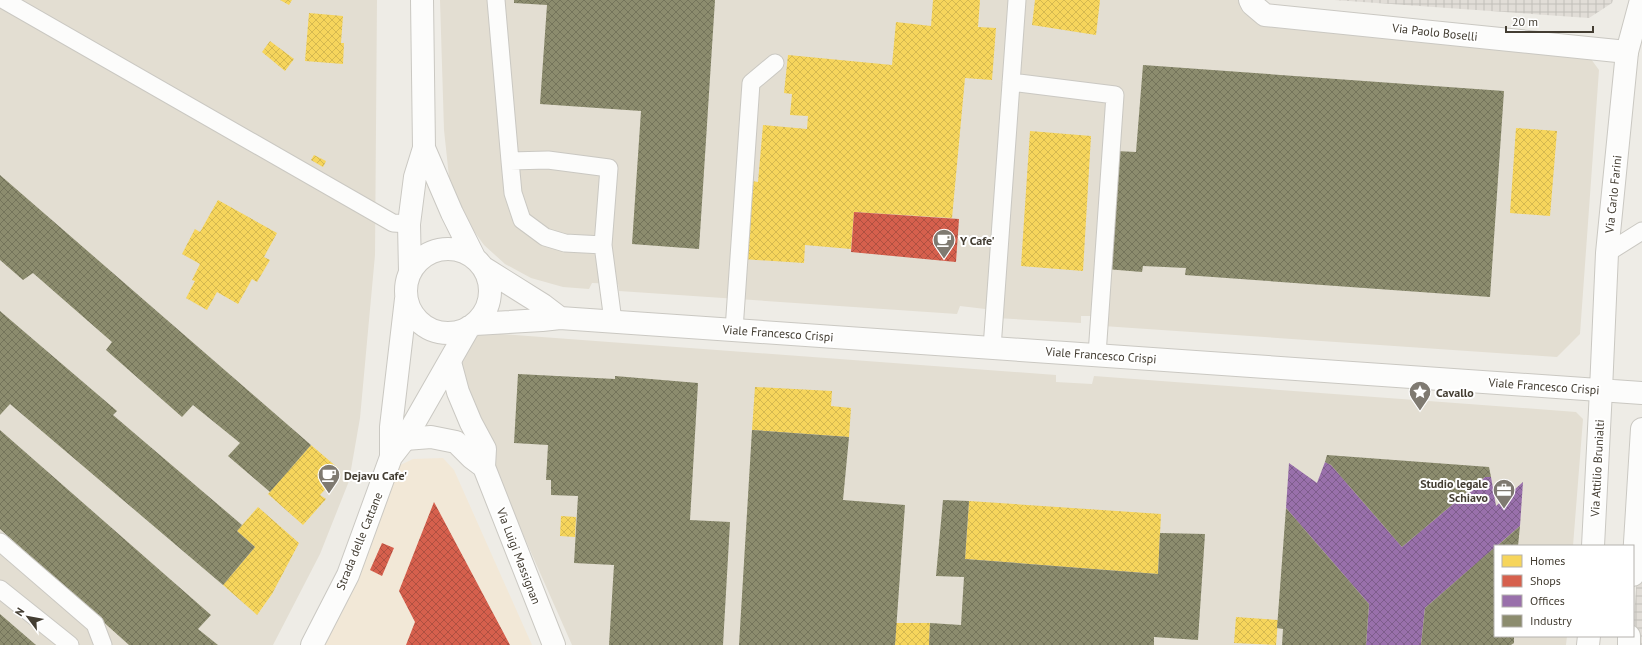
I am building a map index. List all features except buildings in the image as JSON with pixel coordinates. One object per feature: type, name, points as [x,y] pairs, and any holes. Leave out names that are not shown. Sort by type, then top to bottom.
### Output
[{"type":"street","points":[[422,0],[424,148],[452,213],[490,285],[490,298],[485,310],[472,326]]},
{"type":"street","name":"Via Paolo Boselli","points":[[1250,0],[1252,4],[1265,15],[1627,52]]},
{"type":"street","name":"Via Carlo Farini","points":[[1601,390],[1608,253],[1627,52],[1642,0]]},
{"type":"street","name":"Viale Francesco Crispi","points":[[424,148],[415,177],[409,224],[410,271],[406,284],[406,299],[409,309],[417,321],[427,328],[440,333],[454,333],[472,326],[560,318],[1642,393]]},
{"type":"street","points":[[410,271],[418,260],[429,253],[442,248],[455,249],[479,262],[560,318]]},
{"type":"street","name":"Strada delle Cattane","points":[[391,457],[391,427],[406,299]]},
{"type":"street","name":"Strada delle Cattane","points":[[312,645],[348,575],[391,457],[405,439],[472,326]]},
{"type":"street","name":"Via Luigi Massignan","points":[[450,362],[458,392],[471,423],[485,449],[484,467],[554,645]]},
{"type":"street","name":"Via Attilio Brunialti","points":[[1593,545],[1601,390]]},
{"type":"street","points":[[1634,560],[1642,429]]},
{"type":"street","name":"Via Luigi Massignan","points":[[405,439],[431,437],[456,442],[472,458],[484,467]]},
{"type":"lane","points":[[4,0],[393,223],[409,224]]},
{"type":"lane","points":[[496,0],[513,193],[522,220],[545,237],[565,243],[603,245]]},
{"type":"lane","points":[[992,348],[1018,0]]},
{"type":"lane","points":[[734,330],[751,83],[775,63]]},
{"type":"lane","points":[[1011,82],[1115,95],[1097,355]]},
{"type":"lane","points":[[510,161],[548,160],[609,168],[603,245],[614,321]]},
{"type":"lane","points":[[1608,253],[1642,231]]},
{"type":"lane","points":[[0,542],[95,624],[103,645]]},
{"type":"lane","points":[[0,589],[70,645]]},
{"type":"shaded area","points":[[0,0],[377,0],[375,255],[360,418],[349,481],[320,554],[273,645],[0,645]]},
{"type":"shaded area","points":[[440,0],[1242,0],[1277,28],[1583,48],[1599,70],[1580,334],[1557,357],[1103,326],[1103,316],[1081,316],[1081,323],[996,318],[994,310],[960,306],[957,314],[619,291],[618,284],[592,283],[589,289],[563,287],[531,278],[505,264],[484,245],[463,216],[450,186],[444,130]]},
{"type":"shaded area","points":[[1334,0],[1613,0],[1612,3],[1589,18]]},
{"type":"shaded area","points":[[474,332],[1056,375],[1056,382],[1092,384],[1094,376],[1576,412],[1583,419],[1573,545],[1494,545],[1494,637],[1567,637],[1566,645],[572,645],[448,365]]},
{"type":"shaded area","points":[[443,458],[454,470],[532,645],[314,645],[396,467],[413,459]]},
{"type":"shaded area","points":[[1642,508],[1642,645],[1632,645],[1633,637],[1634,637],[1634,616]]},
{"type":"place","name":"Y Cafe'","points":[[944,260]]},
{"type":"place","name":"Cavallo","points":[[1420,412]]},
{"type":"place","name":"Dejavu Cafe'","points":[[329,494]]},
{"type":"place","name":"Studio legale Schiavo","points":[[1504,510]]}]
